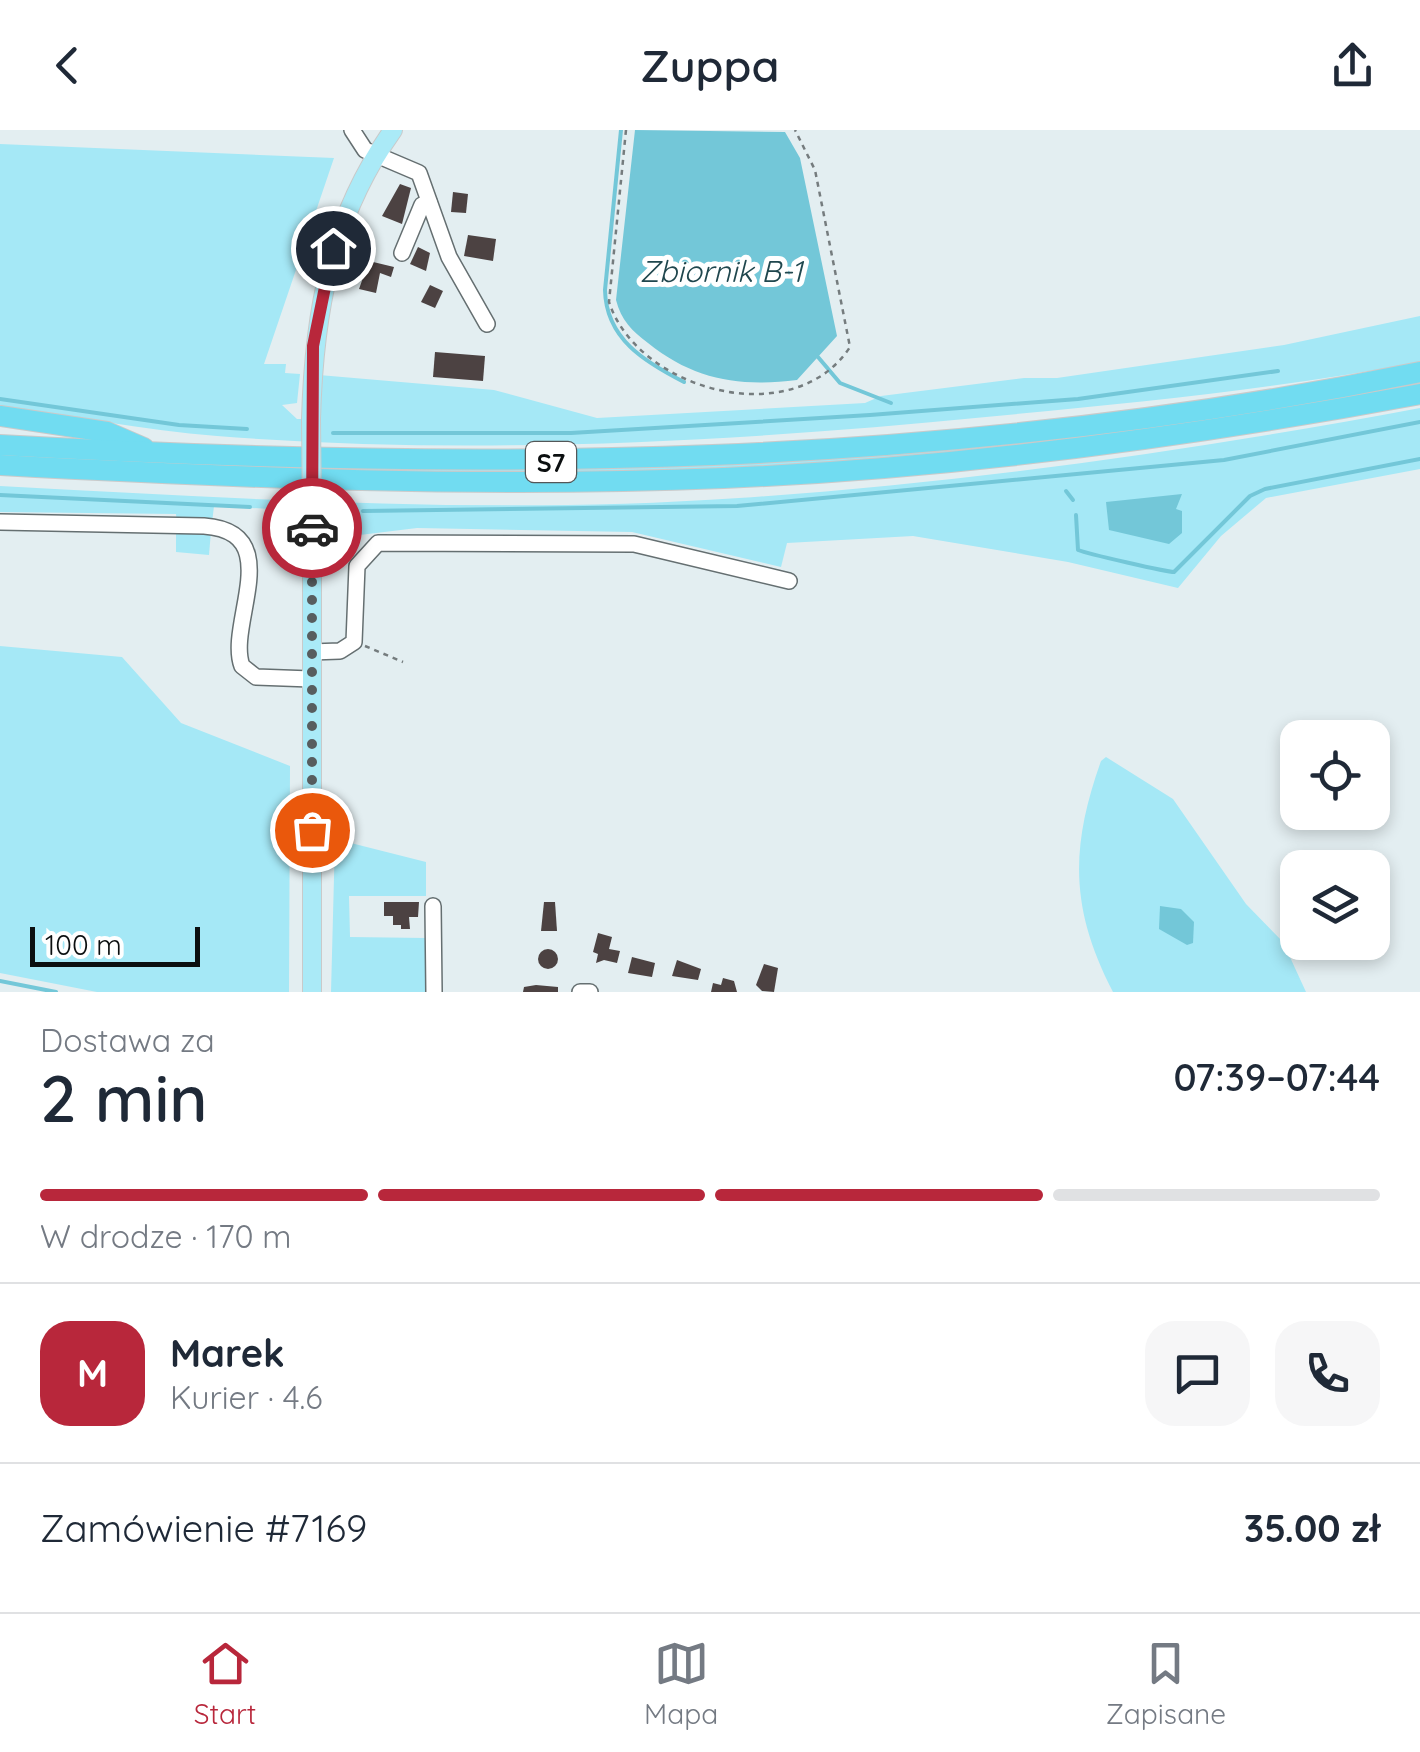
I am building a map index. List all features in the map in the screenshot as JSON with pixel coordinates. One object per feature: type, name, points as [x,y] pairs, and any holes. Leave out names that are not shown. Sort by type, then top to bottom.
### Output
[{"type":"highway","name":"S7","points":[[0,445],[155,454],[526,462],[804,454],[1115,423],[1420,372]]},
{"type":"highway","name":"S7","points":[[0,468],[386,483],[726,478],[911,465],[1121,442],[1420,394]]},
{"type":"highway","points":[[0,416],[107,432],[155,454]]},
{"type":"main road","points":[[312,992],[313,346],[322,286],[348,209],[393,130]]},
{"type":"street","points":[[352,130],[365,150],[419,174],[448,257],[487,324]]},
{"type":"street","points":[[402,253],[422,204],[429,202]]},
{"type":"street","points":[[0,522],[227,530],[242,545],[250,566],[239,647],[242,666],[256,678],[311,678]]},
{"type":"street","points":[[311,652],[340,650],[354,642],[357,566],[378,544],[634,544],[788,581]]},
{"type":"street","points":[[433,906],[434,992]]},
{"type":"street","points":[[580,992],[590,992]]},
{"type":"path","points":[[626,130],[609,302],[630,340],[670,370],[723,390],[788,391],[832,366],[846,354],[850,342],[815,170],[794,130]]},
{"type":"path","points":[[354,642],[403,662]]},
{"type":"shaded area","points":[[0,144],[334,158],[264,364],[286,364],[285,373],[300,374],[297,403],[282,405],[297,419],[319,419],[319,375],[494,390],[597,418],[865,403],[881,396],[1024,378],[1057,378],[1284,345],[1420,316],[1420,362],[1150,401],[890,426],[698,439],[409,445],[217,436],[135,427],[0,406]]},
{"type":"shaded area","points":[[1420,380],[1420,387],[1217,423],[868,463],[516,477],[0,458],[0,451],[375,468],[728,464]]},
{"type":"shaded area","points":[[1420,408],[1420,469],[1266,498],[1221,536],[1178,588],[1068,562],[913,536],[787,543],[781,567],[632,532],[417,528],[319,540],[319,520],[279,510],[214,506],[212,523],[177,523],[176,514],[0,512],[0,486],[462,505],[739,498],[910,484],[1081,463]]},
{"type":"shaded area","points":[[176,531],[211,531],[209,555],[176,552]]},
{"type":"shaded area","points":[[0,646],[122,657],[181,723],[290,766],[289,992],[97,992],[0,973]]},
{"type":"shaded area","points":[[1106,757],[1173,799],[1246,904],[1280,939],[1280,960],[1291,960],[1306,992],[1113,992],[1089,933],[1079,878],[1084,822],[1101,761]]},
{"type":"shaded area","points":[[335,839],[426,862],[426,896],[349,896],[350,937],[426,938],[425,992],[331,992]]},
{"type":"water","name":"Zbiornik B-1","points":[[635,130],[785,132],[800,158],[837,336],[797,380],[736,381],[700,373],[665,356],[624,319],[616,300]]},
{"type":"water","points":[[1182,494],[1176,509],[1182,511],[1182,533],[1169,544],[1109,530],[1106,502]]},
{"type":"water","points":[[1160,906],[1181,909],[1194,922],[1193,943],[1187,945],[1159,929]]},
{"type":"building","points":[[400,184],[411,188],[402,224],[382,216]]},
{"type":"building","points":[[453,192],[468,194],[466,213],[451,212]]},
{"type":"building","points":[[468,235],[496,239],[493,261],[464,256]]},
{"type":"building","points":[[418,247],[430,253],[426,271],[410,264]]},
{"type":"building","points":[[369,261],[394,267],[391,277],[380,273],[376,293],[359,289]]},
{"type":"building","points":[[430,285],[443,291],[435,308],[421,302]]},
{"type":"building","points":[[435,352],[485,356],[483,381],[433,377]]},
{"type":"building","points":[[384,902],[419,902],[418,917],[409,917],[410,929],[393,925],[393,916],[384,916]]},
{"type":"building","points":[[544,902],[555,902],[557,931],[541,931]]},
{"type":"building","points":[[598,933],[612,937],[609,949],[620,951],[617,963],[596,963],[598,954],[593,952]]},
{"type":"building","points":[[548,949],[558,959],[548,969],[538,959]]},
{"type":"building","points":[[632,957],[655,963],[652,977],[628,973]]},
{"type":"building","points":[[677,960],[701,969],[698,980],[672,976]]},
{"type":"building","points":[[764,964],[778,968],[774,992],[762,991],[756,985]]},
{"type":"building","points":[[723,978],[734,981],[737,992],[711,992],[713,983],[721,985]]},
{"type":"building","points":[[524,987],[558,987],[558,992],[523,992]]},
{"type":"waterway","points":[[621,130],[605,290],[607,307],[612,322],[630,347],[684,382]]},
{"type":"waterway","points":[[818,357],[840,383],[891,403]]},
{"type":"waterway","points":[[333,433],[571,433],[870,415],[1078,399],[1278,371]]},
{"type":"waterway","points":[[0,399],[179,425],[247,429]]},
{"type":"waterway","points":[[363,511],[737,506],[1224,460],[1420,422]]},
{"type":"waterway","points":[[1076,515],[1078,550],[1174,572],[1250,496],[1265,489],[1420,459]]},
{"type":"waterway","points":[[1066,491],[1073,500]]},
{"type":"waterway","points":[[0,495],[250,507]]},
{"type":"waterway","points":[[0,981],[56,992]]},
{"type":"way so far","points":[[312,528],[312,830]]},
{"type":"route","points":[[312,528],[313,346],[316,315],[333,248]]}]
